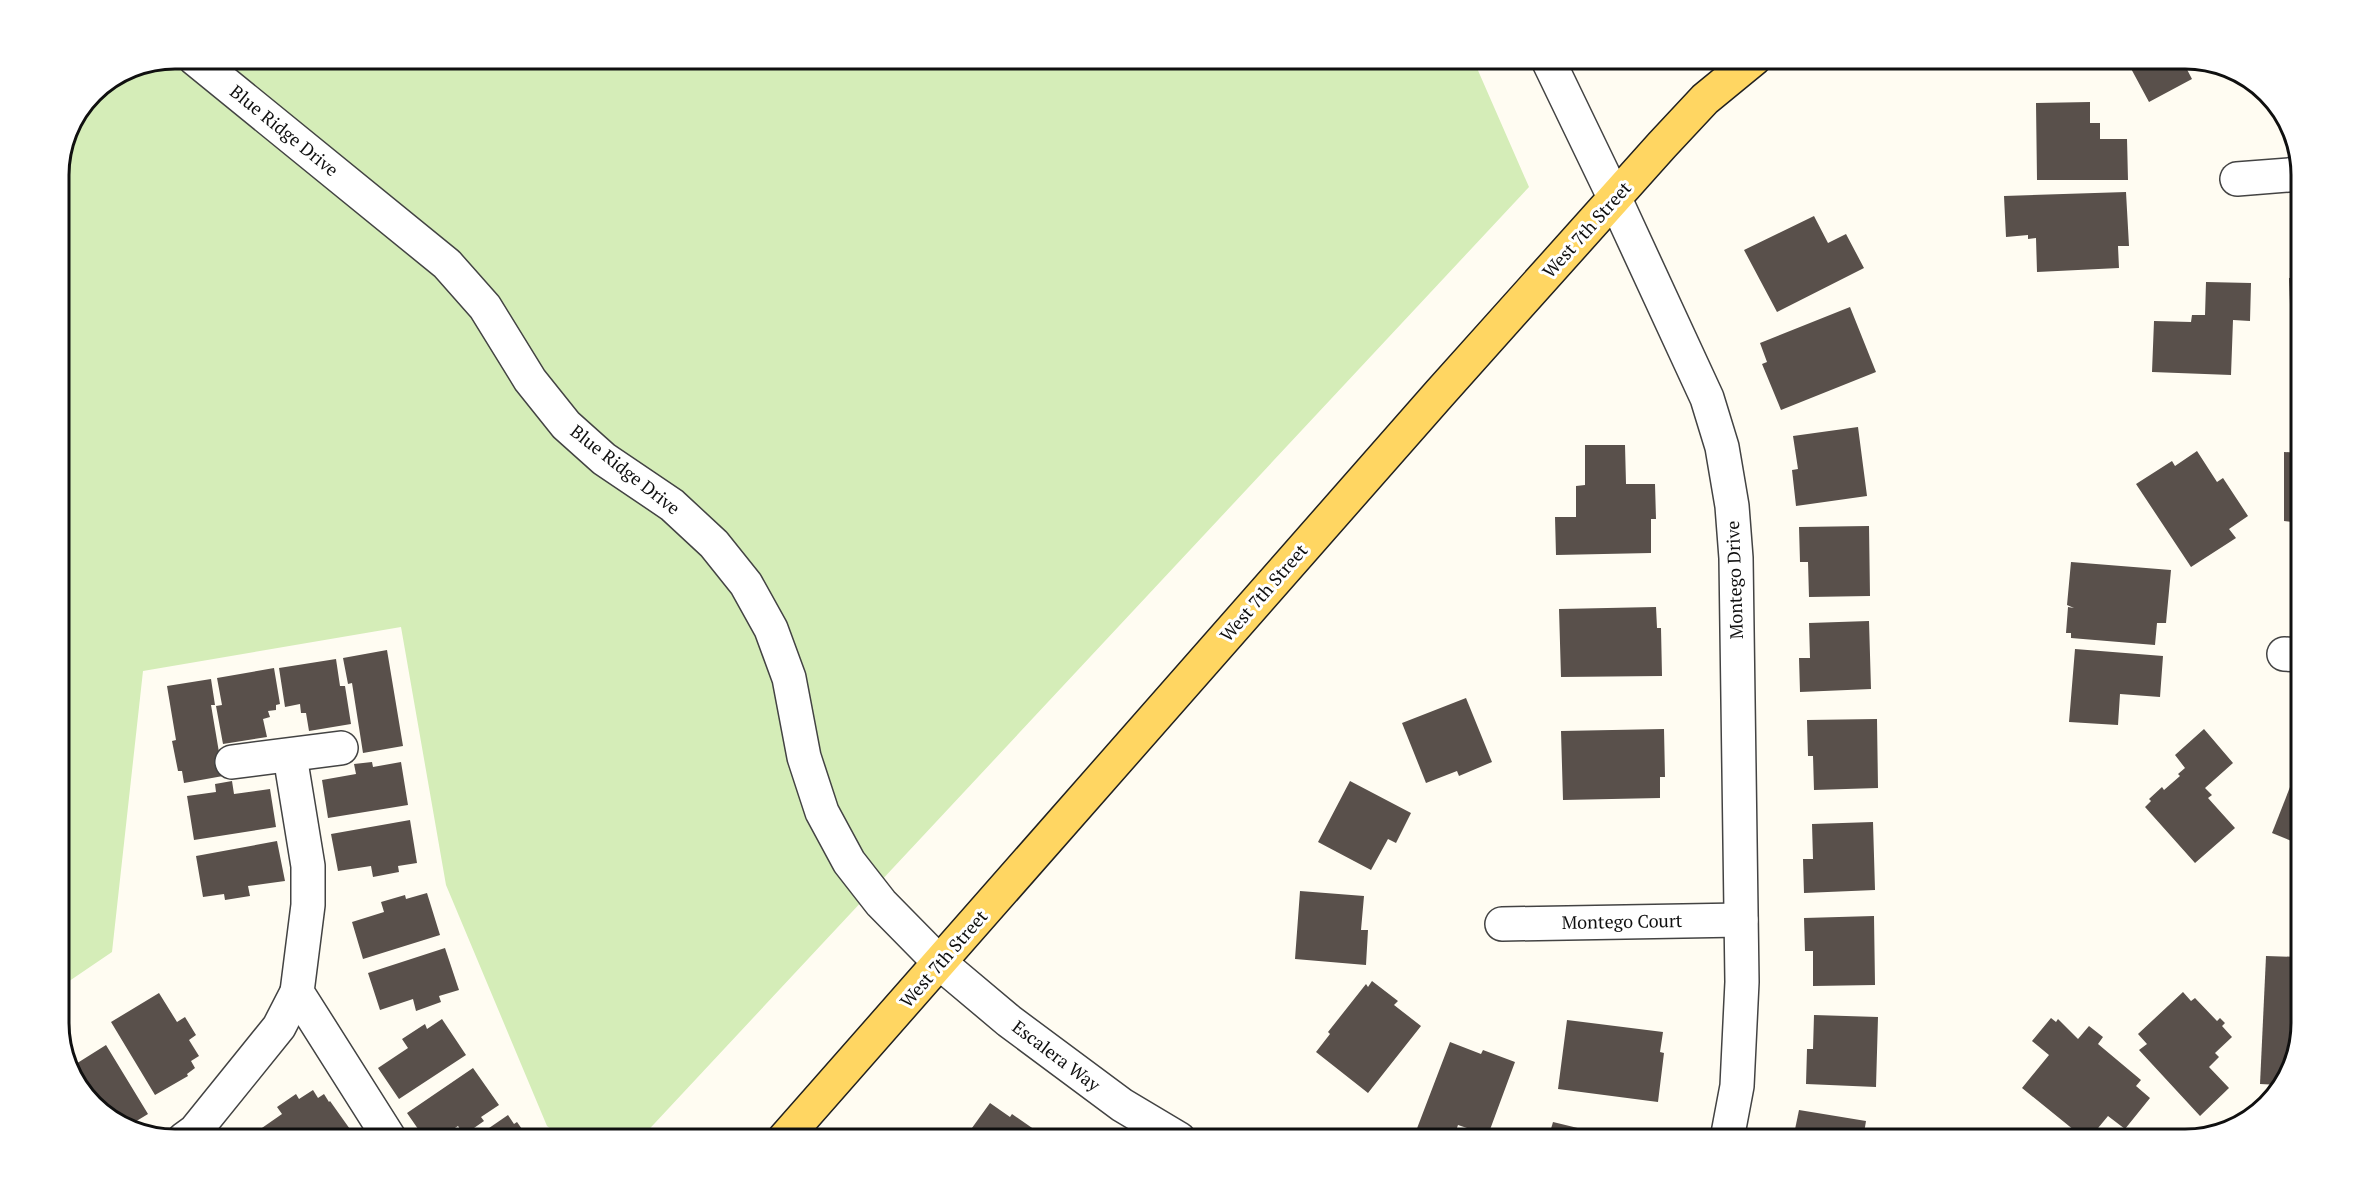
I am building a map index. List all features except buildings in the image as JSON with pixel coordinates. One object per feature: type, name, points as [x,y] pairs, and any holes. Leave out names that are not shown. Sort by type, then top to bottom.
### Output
[{"type":"main road","name":"West 7th Street","points":[[794,1129],[1439,394],[1705,99],[1742,69]]},
{"type":"street","name":"Blue Ridge Drive","points":[[208,69],[447,264],[485,307],[530,380],[566,425],[604,459],[672,505],[714,544],[746,584],[771,629],[789,678],[804,757],[822,812],[849,862],[881,903],[940,963]]},
{"type":"street","name":"Montego Drive","points":[[1552,69],[1707,398],[1722,447],[1732,506],[1736,558],[1742,982],[1737,1086],[1729,1129]]},
{"type":"street","points":[[2237,179],[2291,175]]},
{"type":"street","points":[[232,762],[342,748]]},
{"type":"street","points":[[199,1129],[279,1027],[297,992],[308,905],[308,866],[290,756]]},
{"type":"street","name":"Montego Court","points":[[1502,924],[1741,920]]},
{"type":"street","name":"Escalera Way","points":[[940,963],[1009,1021],[1122,1106],[1161,1129]]},
{"type":"street","points":[[297,992],[383,1129]]},
{"type":"green space","points":[[175,69],[1477,69],[1529,187],[649,1129],[551,1129],[547,1126],[446,885],[401,627],[143,671],[112,952],[69,981],[69,168],[77,134],[87,116],[105,95],[122,83],[148,73]]}]
